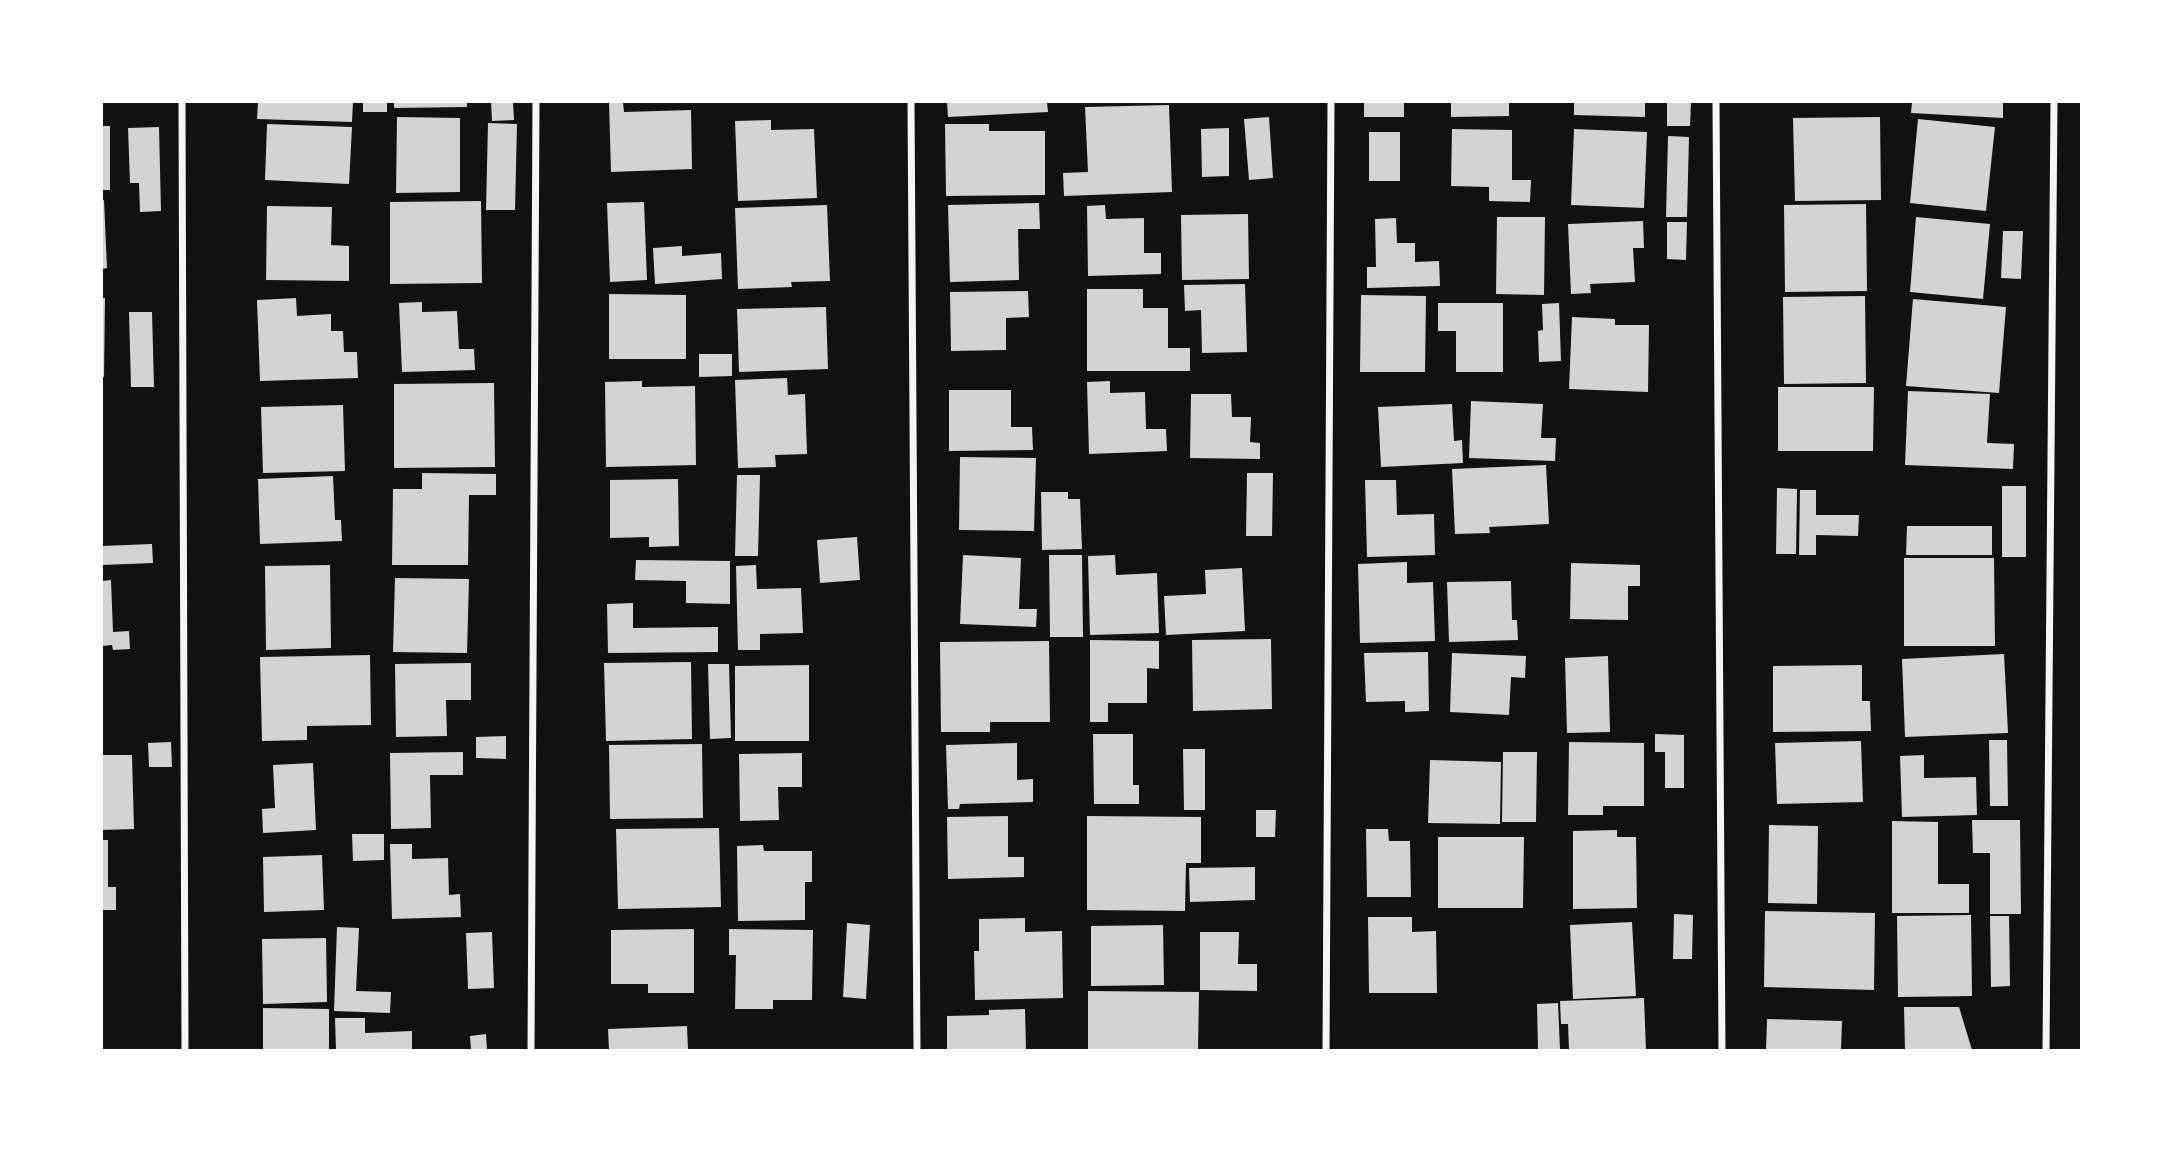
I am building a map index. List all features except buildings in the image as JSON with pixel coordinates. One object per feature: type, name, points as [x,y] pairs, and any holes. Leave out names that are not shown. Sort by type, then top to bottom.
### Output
[{"type":"street","points":[[182,102],[185,1051]]},
{"type":"street","points":[[531,1051],[536,102]]},
{"type":"street","points":[[911,102],[917,1051]]},
{"type":"street","points":[[1326,1051],[1332,102]]},
{"type":"street","points":[[1716,102],[1722,1051]]},
{"type":"street","points":[[2046,1051],[2053,102]]}]
